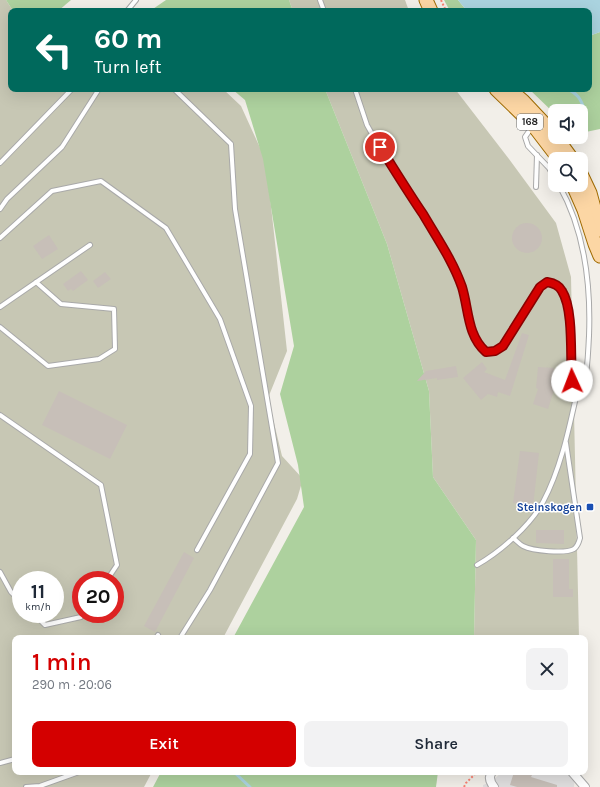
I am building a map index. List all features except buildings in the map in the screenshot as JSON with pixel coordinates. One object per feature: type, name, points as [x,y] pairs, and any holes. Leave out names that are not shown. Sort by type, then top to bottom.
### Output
[{"type":"main road","name":"168","points":[[500,92],[548,130]]},
{"type":"main road","name":"168","points":[[512,92],[537,122],[555,152]]},
{"type":"main road","points":[[588,189],[600,230]]},
{"type":"main road","points":[[576,192],[600,256]]},
{"type":"street","points":[[490,775],[491,782],[494,787]]},
{"type":"street","points":[[575,775],[585,787]]},
{"type":"lane","points":[[129,8],[136,0]]},
{"type":"lane","points":[[0,163],[69,92]]},
{"type":"lane","points":[[0,209],[7,199],[62,147],[97,92]]},
{"type":"lane","points":[[177,92],[231,144],[235,209],[278,463],[210,590],[182,635]]},
{"type":"lane","points":[[356,92],[370,130],[454,266],[462,288],[474,337],[478,345],[486,352],[495,351],[503,346],[540,287],[547,282],[554,284],[562,291],[566,300],[570,327],[572,390],[576,397]]},
{"type":"lane","points":[[537,122],[526,137],[528,146],[548,167]]},
{"type":"lane","points":[[536,187],[537,154]]},
{"type":"lane","points":[[0,238],[52,191],[101,181],[166,228],[220,319],[251,406],[250,454],[197,550]]},
{"type":"lane","points":[[477,565],[502,549],[533,516],[542,504],[566,442],[576,397],[583,386],[588,361],[590,308],[588,275],[577,228],[562,192]]},
{"type":"lane","points":[[0,307],[90,245]]},
{"type":"lane","points":[[0,327],[48,366],[99,359],[115,349],[114,309],[61,304],[36,282]]},
{"type":"lane","points":[[0,414],[101,485],[117,565],[113,571]]},
{"type":"lane","points":[[513,538],[522,546],[535,550],[565,551],[573,549],[578,545],[580,538],[566,442]]},
{"type":"lane","points":[[0,572],[12,593]]},
{"type":"lane","points":[[43,623],[45,625],[53,623]]},
{"type":"lane","points":[[0,763],[12,760]]},
{"type":"lane","points":[[26,787],[40,786],[71,775]]},
{"type":"path","points":[[464,787],[466,782],[474,775]]},
{"type":"shaded area","points":[[0,0],[6,0],[11,8],[8,8],[8,92],[226,92],[241,106],[266,161],[287,351],[268,398],[282,456],[303,479],[297,499],[225,635],[12,635],[12,775],[150,775],[144,787],[0,787]]},
{"type":"shaded area","points":[[289,0],[405,0],[408,8],[292,8]]},
{"type":"shaded area","points":[[326,92],[457,92],[556,223],[571,277],[579,635],[474,635],[476,540],[433,477],[429,391],[387,244]]},
{"type":"shaded area","points":[[499,775],[575,775],[574,787],[483,787],[483,785],[491,782]]},
{"type":"green space","points":[[6,0],[71,0],[62,8],[11,8]]},
{"type":"green space","points":[[166,0],[289,0],[292,8],[154,8]]},
{"type":"green space","points":[[444,0],[458,0],[465,8],[448,8]]},
{"type":"green space","points":[[600,32],[600,129],[588,132],[588,104],[548,104],[548,107],[532,92],[592,92],[592,35]]},
{"type":"green space","points":[[236,92],[326,92],[387,244],[429,391],[433,477],[476,540],[474,635],[235,635],[304,507],[298,465],[280,394],[294,346],[263,159],[245,100]]},
{"type":"green space","points":[[159,775],[438,775],[436,787],[153,787]]},
{"type":"water","points":[[458,0],[600,0],[600,32],[592,35],[592,8],[465,8]]},
{"type":"waterway","points":[[573,92],[580,99],[582,104]]},
{"type":"waterway","points":[[237,775],[250,787]]},
{"type":"place","name":"Steinskogen","points":[[590,507]]},
{"type":"route","points":[[380,147],[454,266],[462,288],[474,337],[478,345],[486,352],[495,351],[503,346],[540,287],[547,282],[554,284],[562,291],[566,300],[570,327],[572,381]]}]
